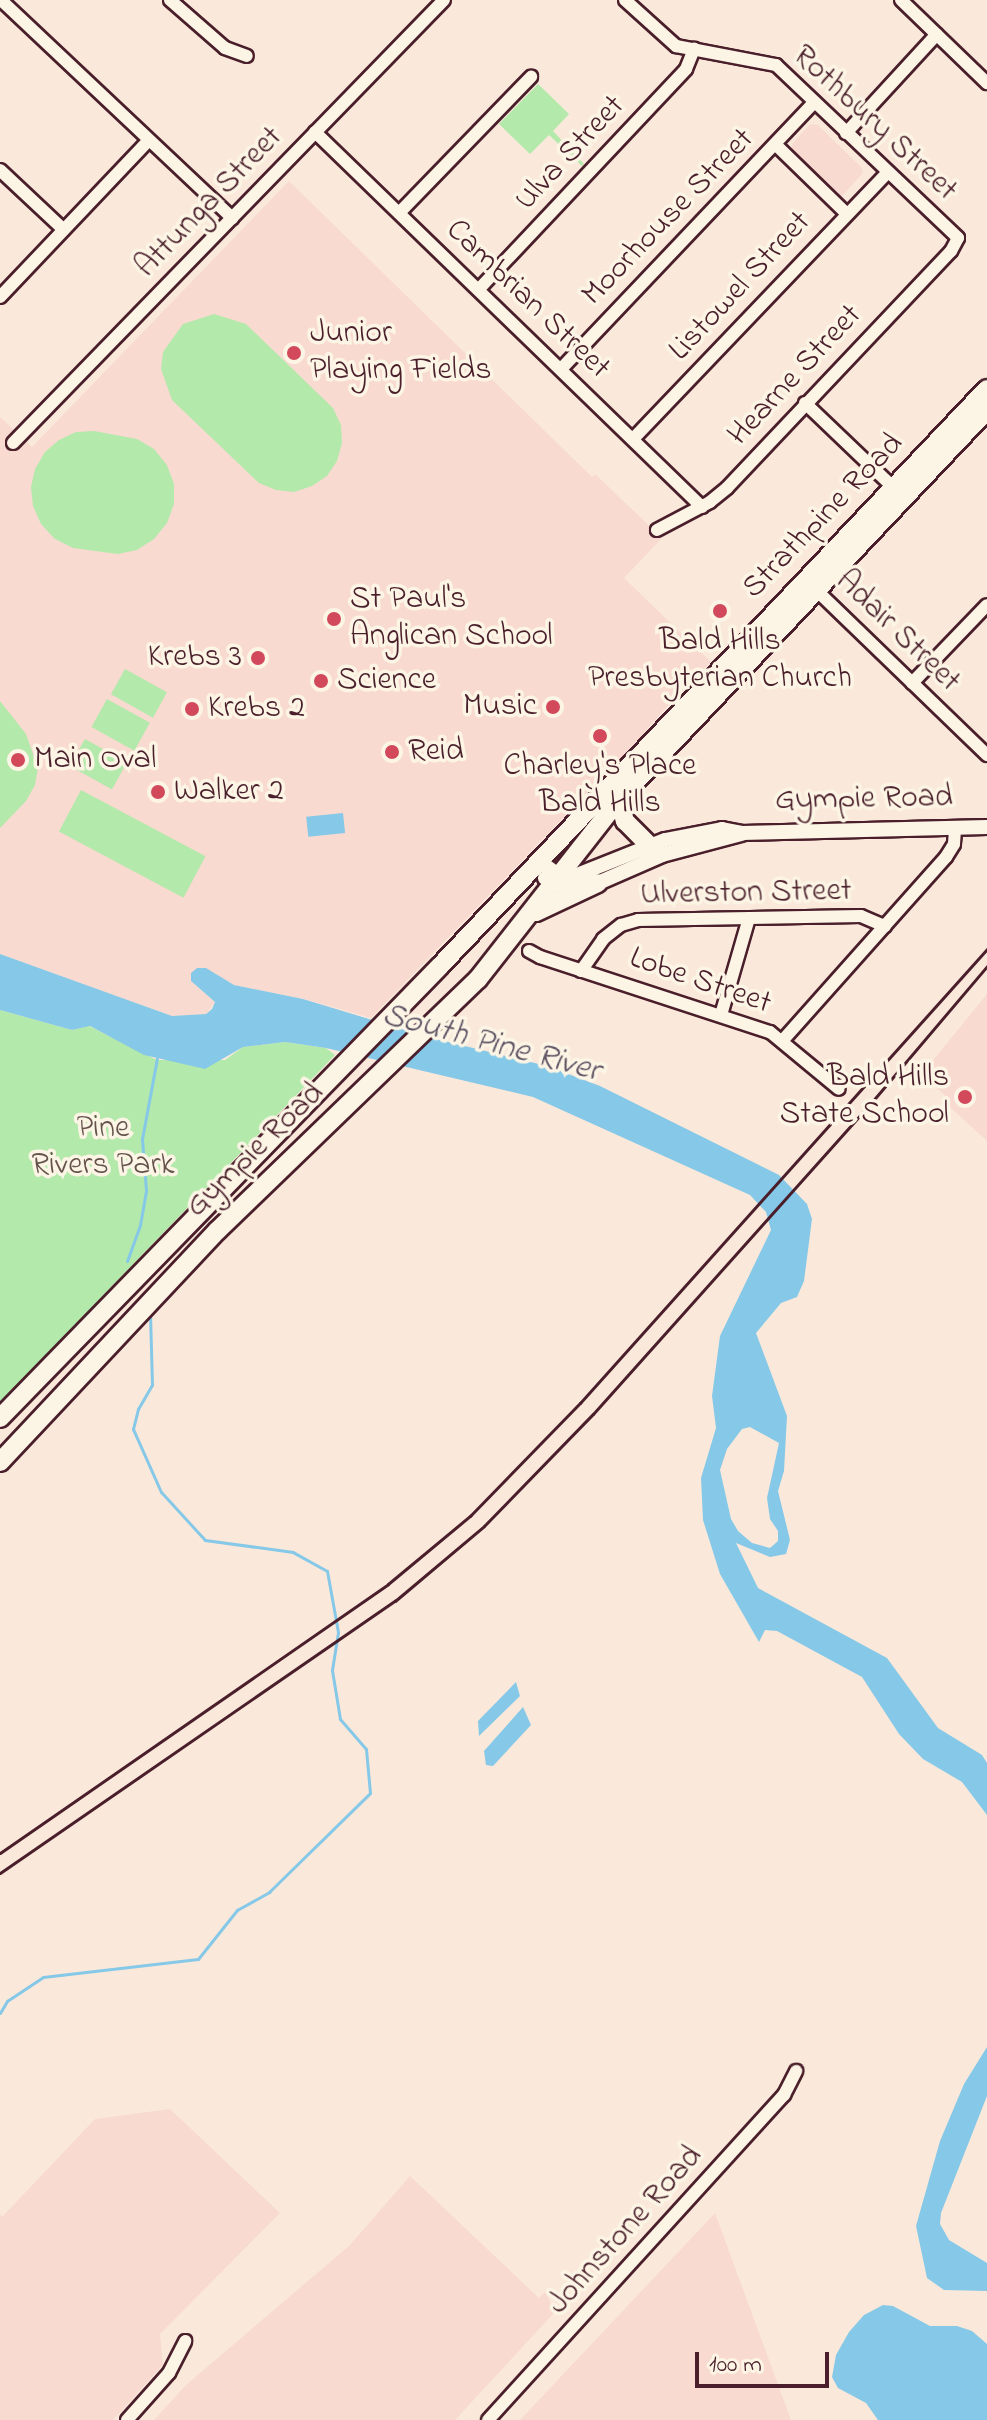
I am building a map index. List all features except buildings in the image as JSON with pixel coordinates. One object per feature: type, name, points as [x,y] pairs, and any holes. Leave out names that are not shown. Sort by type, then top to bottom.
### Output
[{"type":"highway","name":"Strathpine Road","points":[[556,879],[619,799],[898,493],[987,389]]},
{"type":"highway","name":"Strathpine Road","points":[[898,493],[987,410]]},
{"type":"highway","name":"Strathpine Road","points":[[536,864],[812,585]]},
{"type":"highway","points":[[619,799],[625,821],[649,845]]},
{"type":"highway","name":"Gympie Road","points":[[0,1418],[536,864]]},
{"type":"highway","name":"Gympie Road","points":[[0,1462],[218,1230],[467,990],[530,916],[556,879]]},
{"type":"highway","points":[[530,916],[598,883]]},
{"type":"main road","name":"Gympie Road","points":[[556,879],[582,874],[649,845],[707,831],[742,833],[987,827]]},
{"type":"main road","name":"Gympie Road","points":[[556,879],[569,888],[598,883],[662,855],[742,833]]},
{"type":"main road","points":[[536,864],[556,879]]},
{"type":"street","points":[[1,0],[232,218]]},
{"type":"street","points":[[170,0],[225,48],[247,56]]},
{"type":"street","points":[[181,11],[191,0]]},
{"type":"street","name":"Attunga Street","points":[[13,443],[444,0]]},
{"type":"street","name":"Rothbury Street","points":[[625,0],[670,43],[770,61],[958,238]]},
{"type":"street","points":[[901,0],[987,83]]},
{"type":"street","points":[[846,133],[937,34]]},
{"type":"street","name":"Ulva Street","points":[[479,289],[686,69],[694,49]]},
{"type":"street","points":[[399,213],[531,77]]},
{"type":"street","name":"Moorhouse Street","points":[[561,369],[814,102]]},
{"type":"street","name":"Cambrian Street","points":[[315,132],[702,507]]},
{"type":"street","points":[[0,297],[149,140]]},
{"type":"street","points":[[775,144],[847,214]]},
{"type":"street","points":[[0,170],[63,229]]},
{"type":"street","name":"Listowel Street","points":[[633,439],[887,173]]},
{"type":"street","name":"Hearne Street","points":[[657,530],[702,507],[727,488],[951,251],[958,238]]},
{"type":"street","points":[[805,403],[898,493]]},
{"type":"street","name":"Adair Street","points":[[812,585],[987,755]]},
{"type":"street","points":[[912,683],[987,605]]},
{"type":"street","points":[[783,1040],[946,857],[954,844],[955,828]]},
{"type":"street","name":"Ulverston Street","points":[[581,971],[603,939],[631,921],[861,916],[885,926]]},
{"type":"street","points":[[721,1015],[749,918]]},
{"type":"street","name":"Lobe Street","points":[[529,951],[581,971],[761,1028],[783,1040],[839,1089]]},
{"type":"street","name":"Johnstone Road","points":[[488,2420],[784,2095],[796,2071]]},
{"type":"street","points":[[127,2420],[169,2373],[185,2341]]},
{"type":"shaded area","points":[[810,124],[818,125],[862,168],[863,173],[842,196],[837,196],[792,151],[792,144]]},
{"type":"shaded area","name":"St Paul's Anglican School","points":[[289,181],[592,477],[595,474],[662,538],[624,578],[711,662],[695,677],[690,673],[677,686],[681,691],[633,745],[371,1018],[304,999],[234,985],[224,979],[195,985],[215,1002],[206,1014],[172,1016],[0,954],[0,417],[32,447]]},
{"type":"shaded area","points":[[987,994],[987,1141],[941,1099],[945,1095],[921,1075]]},
{"type":"shaded area","points":[[170,2109],[280,2213],[160,2334],[163,2365],[113,2420],[0,2420],[0,2215],[3,2216],[95,2119]]},
{"type":"shaded area","points":[[410,2176],[539,2298],[546,2291],[554,2313],[455,2420],[154,2420],[186,2385],[350,2245]]},
{"type":"shaded area","points":[[715,2213],[791,2420],[520,2420]]},
{"type":"green space","points":[[538,84],[569,114],[553,131],[584,164],[582,166],[549,135],[530,154],[499,124]]},
{"type":"green space","points":[[214,314],[246,324],[333,408],[341,425],[342,443],[337,461],[327,476],[312,486],[294,492],[276,490],[259,483],[172,400],[161,369],[163,352],[183,324]]},
{"type":"green space","points":[[94,431],[137,439],[154,449],[167,465],[174,484],[174,504],[167,523],[154,539],[137,550],[118,554],[73,548],[55,539],[41,524],[33,506],[31,487],[35,469],[45,452],[59,440],[76,432]]},
{"type":"green space","points":[[125,669],[167,692],[153,718],[111,694]]},
{"type":"green space","points":[[107,699],[150,723],[134,751],[91,727]]},
{"type":"green space","name":"Main Oval","points":[[0,701],[26,734],[38,768],[35,785],[26,801],[0,828]]},
{"type":"green space","points":[[85,739],[127,762],[112,789],[70,766]]},
{"type":"green space","points":[[81,790],[205,856],[183,898],[59,831]]},
{"type":"green space","name":"Pine Rivers Park","points":[[0,1010],[72,1030],[89,1026],[157,1060],[225,1060],[243,1047],[285,1042],[326,1048],[335,1055],[0,1402]]},
{"type":"water","points":[[343,813],[345,833],[308,837],[306,817]]},
{"type":"water","name":"South Pine River","points":[[0,954],[172,1016],[206,1014],[212,1009],[215,1002],[191,981],[191,973],[197,968],[206,968],[234,985],[303,999],[432,1038],[547,1066],[600,1086],[779,1175],[807,1204],[812,1219],[804,1281],[797,1297],[781,1303],[756,1333],[787,1416],[784,1471],[778,1491],[790,1540],[786,1554],[770,1557],[736,1543],[758,1588],[887,1658],[938,1728],[982,1755],[987,1763],[987,1815],[962,1782],[923,1759],[899,1734],[862,1677],[777,1631],[765,1630],[759,1642],[720,1574],[703,1520],[701,1478],[716,1428],[712,1396],[720,1336],[771,1230],[766,1212],[750,1195],[533,1097],[326,1048],[285,1042],[243,1047],[205,1069],[144,1055],[90,1026],[72,1030],[0,1010]],"holes":[[[750,1427],[779,1443],[767,1498],[770,1519],[778,1531],[778,1541],[770,1548],[752,1543],[738,1531],[731,1519],[720,1470],[727,1449],[742,1429]]]},
{"type":"water","points":[[516,1682],[520,1696],[479,1736],[478,1721]]},
{"type":"water","points":[[523,1707],[531,1725],[493,1766],[486,1765],[484,1751]]},
{"type":"water","points":[[987,2047],[987,2096],[941,2213],[940,2224],[949,2240],[987,2263],[987,2291],[944,2290],[927,2278],[916,2226],[940,2141],[964,2084]]},
{"type":"water","points":[[883,2305],[893,2306],[930,2326],[957,2326],[972,2331],[987,2344],[987,2420],[878,2420],[866,2403],[838,2388],[832,2377],[836,2355],[849,2332],[864,2315]]},
{"type":"waterway","points":[[127,1261],[140,1225],[146,1190],[142,1139],[157,1058]]},
{"type":"waterway","points":[[0,2013],[7,2001],[43,1977],[198,1959],[237,1910],[269,1892],[370,1793],[366,1749],[340,1719],[332,1670],[338,1632],[327,1571],[293,1552],[205,1540],[161,1492],[133,1429],[138,1409],[152,1385],[150,1314]]},
{"type":"railway","points":[[0,1853],[388,1584],[470,1516],[580,1403],[987,949]]},
{"type":"railway","points":[[0,1873],[395,1601],[484,1526],[593,1414],[865,1110],[987,966]]},
{"type":"place","name":"Junior Playing Fields","points":[[294,353]]},
{"type":"place","name":"Bald Hills Presbyterian Church","points":[[720,611]]},
{"type":"place","name":"St Paul's Anglican School","points":[[334,619]]},
{"type":"place","name":"Krebs 3","points":[[258,658]]},
{"type":"place","name":"Science","points":[[321,681]]},
{"type":"place","name":"Music","points":[[553,707]]},
{"type":"place","name":"Krebs 2","points":[[192,709]]},
{"type":"place","name":"Charley's Place Bald Hills","points":[[600,736]]},
{"type":"place","name":"Reid","points":[[392,752]]},
{"type":"place","name":"Main Oval","points":[[18,760]]},
{"type":"place","name":"Walker 2","points":[[158,792]]},
{"type":"place","name":"Bald Hills State School","points":[[965,1097]]}]
